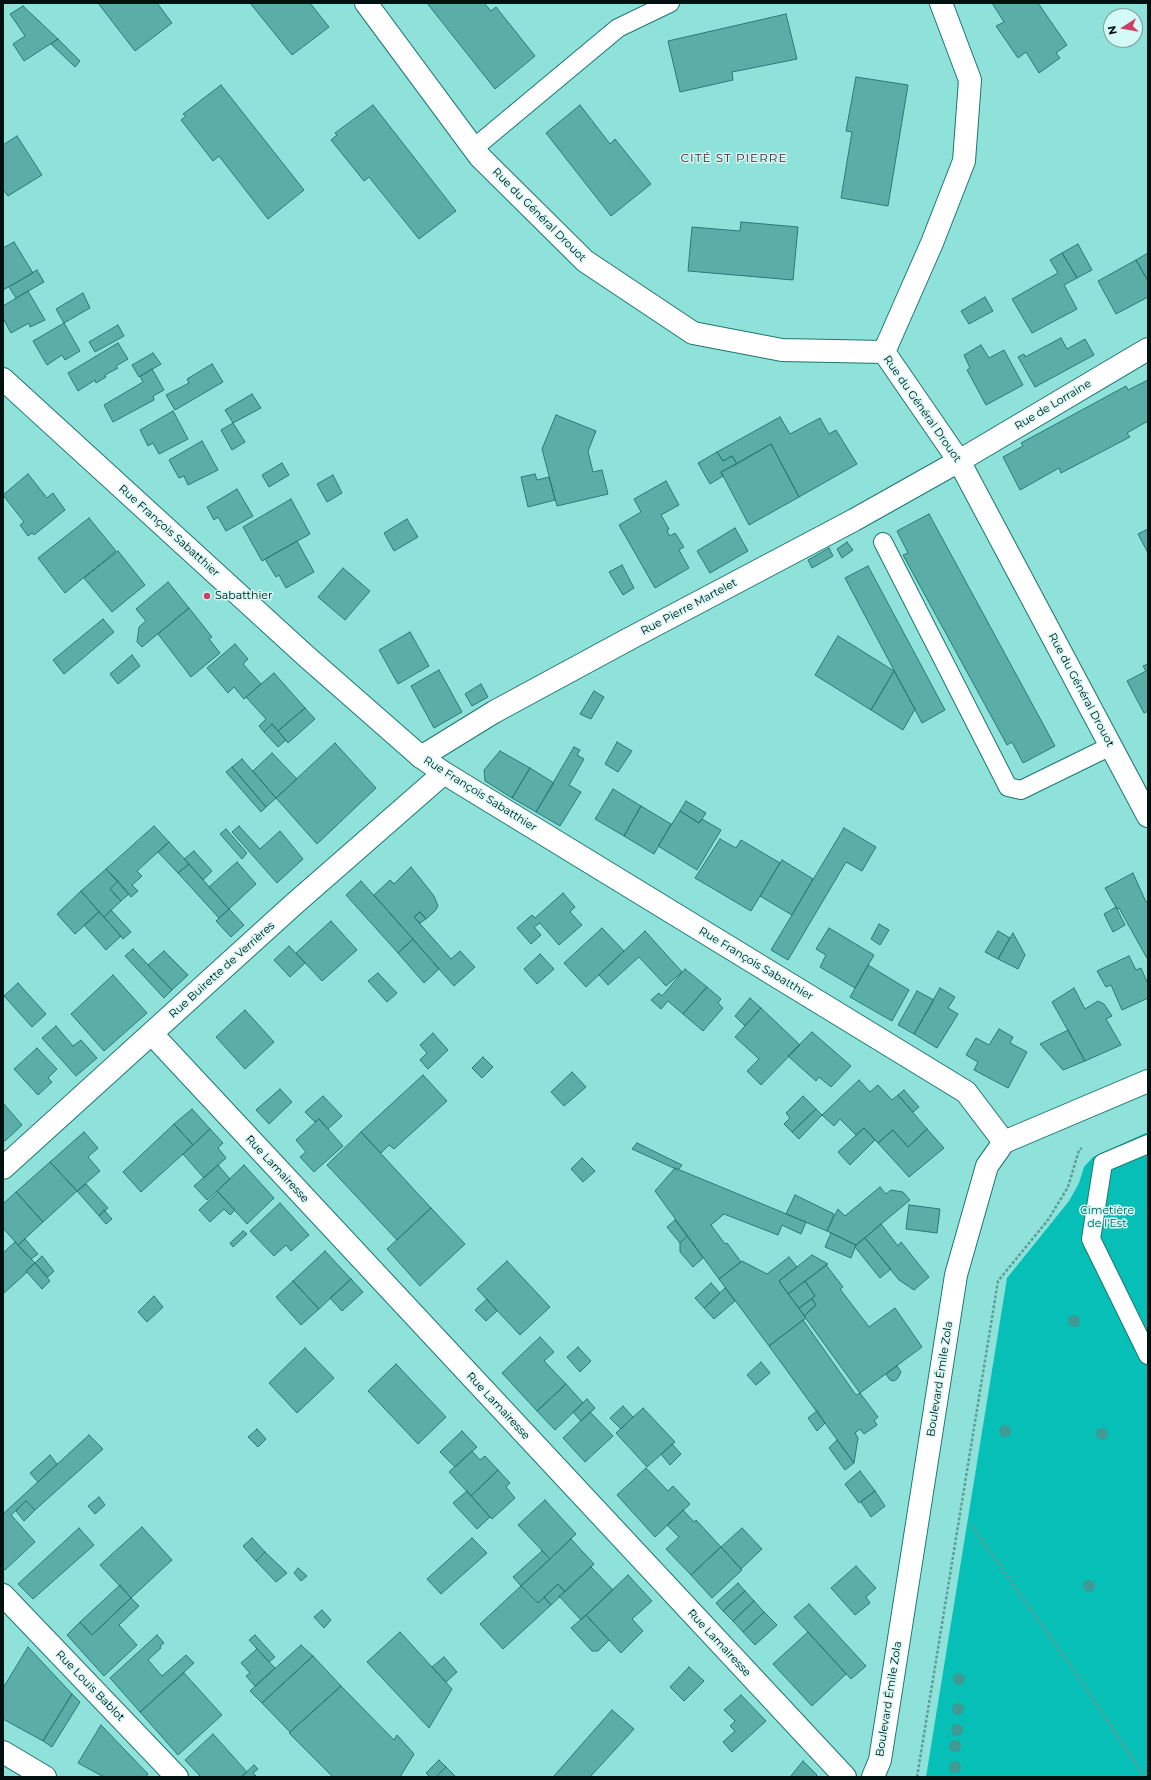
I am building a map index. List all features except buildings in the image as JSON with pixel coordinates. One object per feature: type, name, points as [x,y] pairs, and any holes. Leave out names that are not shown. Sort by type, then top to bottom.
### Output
[{"type":"street","name":"Rue du Général Drouot","points":[[366,3],[480,157],[585,261],[693,333],[782,350],[884,352],[959,461],[1148,816]]},
{"type":"street","points":[[884,352],[932,243],[964,161],[970,80],[941,3]]},
{"type":"street","name":"Rue de Lorraine","points":[[959,461],[1148,349]]},
{"type":"street","name":"Rue François Sabatthier","points":[[3,379],[307,657],[421,757],[444,773],[966,1092],[1004,1142]]},
{"type":"street","name":"Rue Pierre Martelet","points":[[421,757],[494,712],[854,520],[959,461]]},
{"type":"street","name":"Rue Buirette de Verrières","points":[[3,1168],[293,905],[444,773]]},
{"type":"street","name":"Rue Lamairesse","points":[[152,1034],[845,1777]]},
{"type":"street","points":[[1004,1142],[1148,1081]]},
{"type":"street","name":"Boulevard Émile Zola","points":[[873,1777],[880,1760],[956,1275],[987,1166],[1004,1142]]},
{"type":"street","name":"Rue Louis Bablot","points":[[3,1595],[177,1777]]},
{"type":"street","points":[[3,1752],[45,1777]]},
{"type":"lane","points":[[474,148],[618,28],[670,3]]},
{"type":"lane","points":[[883,542],[1008,788],[1021,790],[1111,746]]},
{"type":"lane","points":[[1148,1144],[1103,1163],[1091,1239],[1148,1355]]},
{"type":"path","points":[[917,1777],[998,1281],[1048,1220],[1068,1187],[1078,1150],[1086,1147]]},
{"type":"path","points":[[972,1526],[1100,1708],[1145,1777]]},
{"type":"green space","name":"Cimetière de l'Est","points":[[1148,1132],[1148,1777],[926,1777],[1007,1278],[1069,1201],[1079,1183],[1084,1167],[1093,1157]]},
{"type":"place","name":"Sabatthier","points":[[207,596]]},
{"type":"district","name":"CITÉ ST PIERRE","points":[[734,158]]}]
